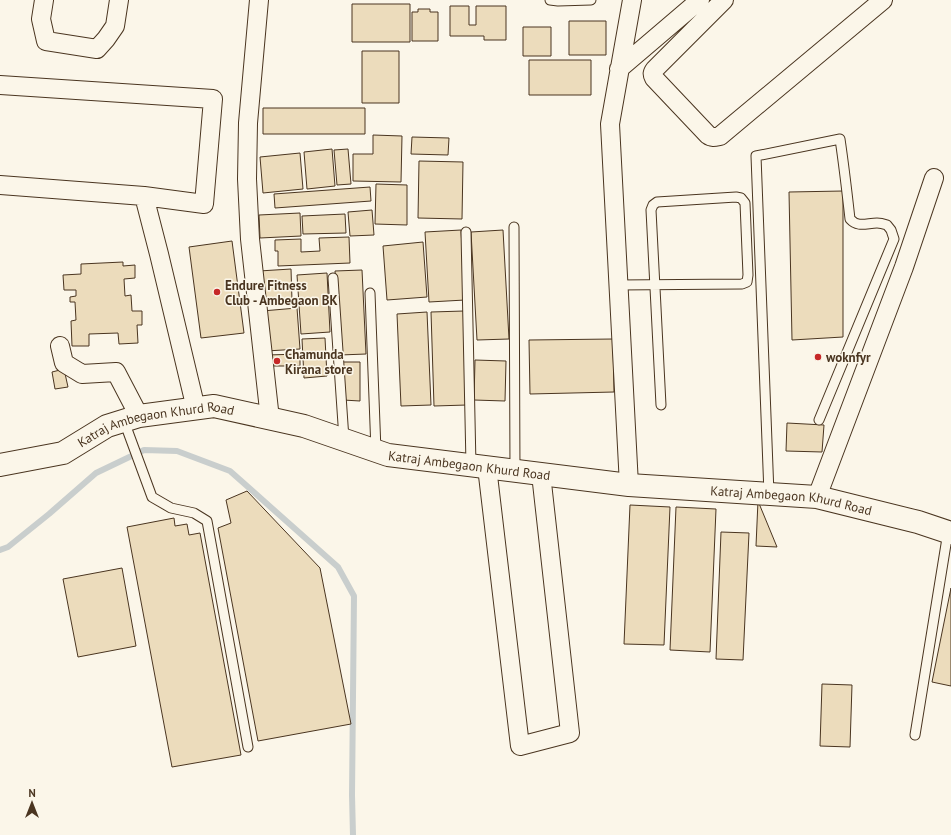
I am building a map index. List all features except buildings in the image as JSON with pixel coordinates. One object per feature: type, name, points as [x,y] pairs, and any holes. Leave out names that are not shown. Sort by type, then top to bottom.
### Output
[{"type":"street","points":[[44,0],[40,19],[46,41],[97,49],[115,26],[120,0]]},
{"type":"street","points":[[260,0],[248,123],[247,179],[250,239],[270,419]]},
{"type":"street","points":[[629,485],[610,124],[632,0]]},
{"type":"street","points":[[619,69],[700,0]]},
{"type":"street","points":[[724,0],[652,72],[654,78],[711,137],[720,136],[883,0]]},
{"type":"street","points":[[0,85],[213,99],[204,204],[144,196],[0,185]]},
{"type":"street","points":[[816,497],[904,267],[934,178]]},
{"type":"street","points":[[144,196],[196,409]]},
{"type":"street","points":[[60,346],[64,363],[82,374],[116,372],[131,418]]},
{"type":"street","name":"Katraj Ambegaon Khurd Road","points":[[0,466],[62,454],[108,426],[131,418],[214,406],[304,426],[388,455],[629,485],[816,497],[918,522],[950,532]]},
{"type":"street","points":[[479,466],[520,746],[570,733],[541,474]]},
{"type":"lane","points":[[550,0],[591,0]]},
{"type":"lane","points":[[769,494],[756,156],[840,139],[850,219],[853,223],[862,225],[879,223],[887,224],[894,239],[819,420]]},
{"type":"lane","points":[[618,285],[655,284],[742,284],[747,282],[746,203],[741,198],[736,197],[657,202],[653,205],[651,210],[655,284],[661,405]]},
{"type":"lane","points":[[514,228],[515,471]]},
{"type":"lane","points":[[466,232],[479,466]]},
{"type":"lane","points":[[333,278],[344,440]]},
{"type":"lane","points":[[370,293],[376,451]]},
{"type":"lane","points":[[131,418],[131,441],[152,497],[171,508],[194,514],[208,521],[248,747]]},
{"type":"lane","points":[[915,735],[950,532]]},
{"type":"waterway","points":[[0,550],[8,547],[96,473],[144,450],[177,451],[230,471],[338,567],[354,596],[353,835]]},
{"type":"place","name":"Endure Fitness Club - Ambegaon BK","points":[[217,292]]},
{"type":"place","name":"woknfyr","points":[[818,357]]},
{"type":"place","name":"Chamunda Kirana store","points":[[277,361]]}]
